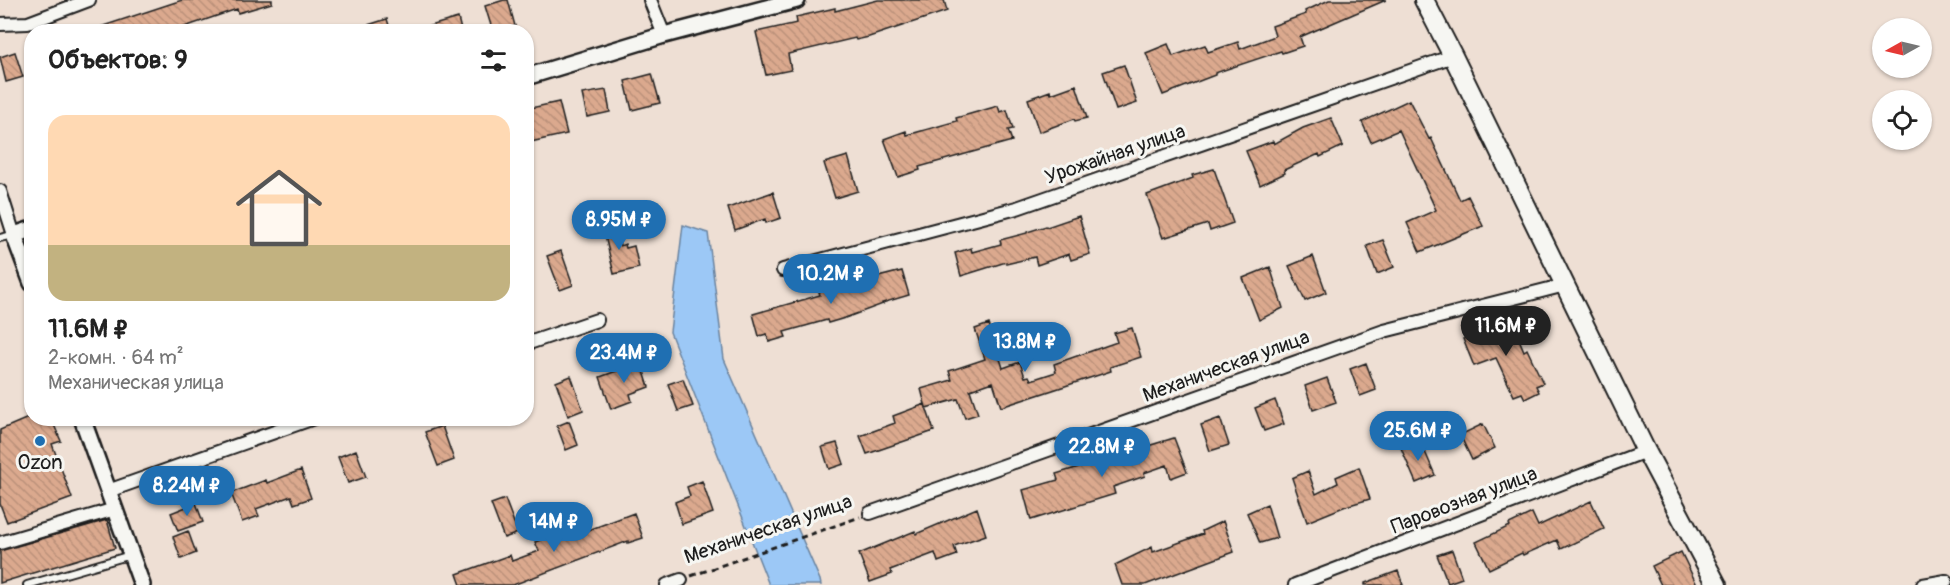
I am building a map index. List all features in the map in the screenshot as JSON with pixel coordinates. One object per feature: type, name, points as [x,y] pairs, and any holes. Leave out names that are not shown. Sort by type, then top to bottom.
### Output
[{"type":"main road","points":[[1424,0],[1646,451],[1717,585]]},
{"type":"street","points":[[0,24],[28,23],[88,0]]},
{"type":"street","points":[[650,0],[663,34]]},
{"type":"street","points":[[534,74],[663,34],[797,0]]},
{"type":"street","name":"Урожайная улица","points":[[783,270],[1017,208],[1453,56]]},
{"type":"street","points":[[0,191],[7,237],[24,268]]},
{"type":"street","points":[[7,237],[24,232]]},
{"type":"street","name":"Механическая улица","points":[[870,513],[1384,331],[1565,285]]},
{"type":"street","points":[[534,341],[597,320]]},
{"type":"street","points":[[85,426],[142,585]]},
{"type":"street","points":[[108,490],[291,426]]},
{"type":"street","name":"Паровозная улица","points":[[1295,585],[1646,451]]},
{"type":"street","points":[[0,543],[115,509]]},
{"type":"street","name":"Механическая улица","points":[[667,585],[681,580]]},
{"type":"street","points":[[1923,585],[1946,581]]},
{"type":"lane","points":[[27,585],[131,555]]},
{"type":"path","name":"Механическая улица","points":[[681,580],[870,513]]},
{"type":"water","points":[[683,225],[708,233],[724,359],[821,585],[769,585],[670,332]]},
{"type":"building","points":[[182,0],[272,0],[272,3],[238,13],[237,9],[193,24],[109,24]]},
{"type":"building","points":[[508,0],[514,24],[491,24],[485,6]]},
{"type":"building","points":[[878,0],[944,0],[947,11],[869,37],[856,40],[855,38],[788,54],[791,70],[766,75],[756,32],[797,23],[796,17],[835,8],[835,11]]},
{"type":"building","points":[[1329,0],[1386,0],[1300,37],[1303,46],[1215,73],[1215,75],[1163,95],[1146,53],[1168,44],[1173,56],[1205,45],[1208,52],[1238,42],[1240,49],[1275,36],[1272,26],[1306,14],[1305,11]]},
{"type":"building","points":[[458,18],[460,24],[437,24]]},
{"type":"building","points":[[387,19],[389,24],[371,24]]},
{"type":"building","points":[[15,52],[23,77],[6,82],[0,57]]},
{"type":"building","points":[[1124,65],[1137,103],[1116,110],[1103,72]]},
{"type":"building","points":[[652,74],[660,103],[632,110],[625,81]]},
{"type":"building","points":[[1076,85],[1087,118],[1075,121],[1074,119],[1039,132],[1028,99]]},
{"type":"building","points":[[606,90],[610,112],[587,117],[582,94]]},
{"type":"building","points":[[1409,100],[1429,139],[1431,138],[1460,200],[1468,196],[1483,226],[1420,252],[1407,223],[1436,210],[1399,130],[1371,142],[1362,122]]},
{"type":"building","points":[[559,102],[567,134],[534,141],[534,107]]},
{"type":"building","points":[[998,106],[1000,112],[1007,110],[1013,129],[1008,130],[1012,141],[919,167],[920,170],[898,177],[884,139],[906,131],[907,135],[957,121],[956,118]]},
{"type":"building","points":[[1331,118],[1343,146],[1284,170],[1285,173],[1260,185],[1246,151],[1273,141],[1274,144],[1303,128]]},
{"type":"building","points":[[848,156],[858,191],[835,198],[824,163]]},
{"type":"building","points":[[1214,169],[1233,223],[1210,231],[1208,224],[1163,238],[1147,195],[1193,178],[1192,175]]},
{"type":"building","points":[[773,192],[781,218],[766,223],[765,219],[735,230],[728,208]]},
{"type":"building","points":[[1079,216],[1090,254],[1071,260],[1069,254],[1037,265],[1035,257],[1006,264],[1006,262],[961,276],[955,253],[971,248],[972,252],[1001,244],[1000,240]]},
{"type":"building","points":[[614,220],[620,246],[625,244],[626,248],[634,246],[639,268],[614,274],[602,223]]},
{"type":"building","points":[[1383,240],[1394,267],[1377,274],[1367,246]]},
{"type":"building","points":[[561,251],[573,285],[560,290],[547,256]]},
{"type":"building","points":[[1313,256],[1326,292],[1305,301],[1289,266]]},
{"type":"building","points":[[1270,267],[1283,308],[1259,320],[1243,278]]},
{"type":"building","points":[[902,271],[909,295],[845,318],[828,323],[827,320],[784,332],[786,337],[769,342],[767,334],[759,336],[753,314],[820,295],[819,292],[873,275],[874,278]]},
{"type":"building","points":[[1511,320],[1524,351],[1527,349],[1543,383],[1536,386],[1539,392],[1525,399],[1522,393],[1514,396],[1496,358],[1474,366],[1463,339]]},
{"type":"building","points":[[989,324],[1003,368],[1020,362],[1025,377],[1029,376],[1031,380],[1056,372],[1054,364],[1117,342],[1114,333],[1132,328],[1141,357],[1110,367],[1111,371],[1001,407],[993,382],[970,390],[978,414],[965,418],[958,399],[926,408],[921,389],[952,380],[949,371],[985,359],[975,329]]},
{"type":"building","points":[[641,362],[649,387],[630,394],[632,401],[611,409],[600,377]]},
{"type":"building","points":[[1366,363],[1376,390],[1360,396],[1350,369]]},
{"type":"building","points":[[571,376],[583,410],[568,416],[556,382]]},
{"type":"building","points":[[1327,378],[1336,402],[1313,410],[1305,386]]},
{"type":"building","points":[[683,379],[693,406],[678,411],[668,384]]},
{"type":"building","points":[[1275,400],[1284,424],[1264,431],[1255,408]]},
{"type":"building","points":[[925,404],[934,431],[867,454],[860,436],[895,423],[893,416]]},
{"type":"building","points":[[1220,418],[1229,445],[1210,451],[1201,425]]},
{"type":"building","points":[[24,420],[24,426],[54,426],[61,441],[52,444],[72,498],[7,522],[0,504],[0,430]]},
{"type":"building","points":[[569,421],[578,445],[566,450],[557,426]]},
{"type":"building","points":[[1483,424],[1495,448],[1472,460],[1460,435]]},
{"type":"building","points":[[442,426],[454,460],[438,466],[425,432]]},
{"type":"building","points":[[1174,438],[1187,472],[1171,478],[1167,465],[1144,473],[1145,476],[1113,487],[1115,494],[1031,520],[1023,490],[1058,480],[1056,474]]},
{"type":"building","points":[[1420,440],[1435,475],[1416,483],[1401,448]]},
{"type":"building","points":[[837,443],[844,464],[829,469],[822,447]]},
{"type":"building","points":[[356,450],[366,477],[348,483],[338,457]]},
{"type":"building","points":[[1359,467],[1370,499],[1307,522],[1292,478],[1308,471],[1316,494],[1338,483],[1336,477]]},
{"type":"building","points":[[301,470],[311,498],[294,504],[291,496],[256,509],[259,516],[242,522],[231,493]]},
{"type":"building","points":[[702,481],[713,513],[682,524],[675,502],[690,496],[687,487]]},
{"type":"building","points":[[505,499],[518,533],[504,538],[491,504]]},
{"type":"building","points":[[1591,501],[1604,529],[1561,549],[1557,540],[1489,569],[1476,542],[1532,513],[1538,526]]},
{"type":"building","points":[[196,503],[203,522],[178,531],[171,513]]},
{"type":"building","points":[[1267,504],[1277,538],[1260,543],[1247,513]]},
{"type":"building","points":[[977,508],[986,535],[954,546],[957,555],[938,562],[935,553],[890,570],[892,574],[870,582],[859,554],[915,531],[916,534]]},
{"type":"building","points":[[634,513],[643,538],[628,543],[628,541],[513,585],[461,585],[457,574],[510,555],[512,561],[539,551],[535,542],[562,532],[560,527],[573,522],[578,534]]},
{"type":"building","points":[[107,520],[115,548],[0,583],[0,551]]},
{"type":"building","points":[[1223,521],[1234,552],[1145,585],[1122,585],[1115,565],[1152,547],[1153,552],[1203,534],[1202,531]]},
{"type":"building","points":[[188,531],[196,553],[181,559],[173,537]]},
{"type":"building","points":[[1452,550],[1462,578],[1448,583],[1437,555]]},
{"type":"building","points":[[1681,552],[1697,585],[1661,585],[1652,566]]},
{"type":"building","points":[[1398,571],[1403,585],[1365,585],[1365,583]]},
{"type":"place","name":"Ozon","points":[[40,441]]}]
